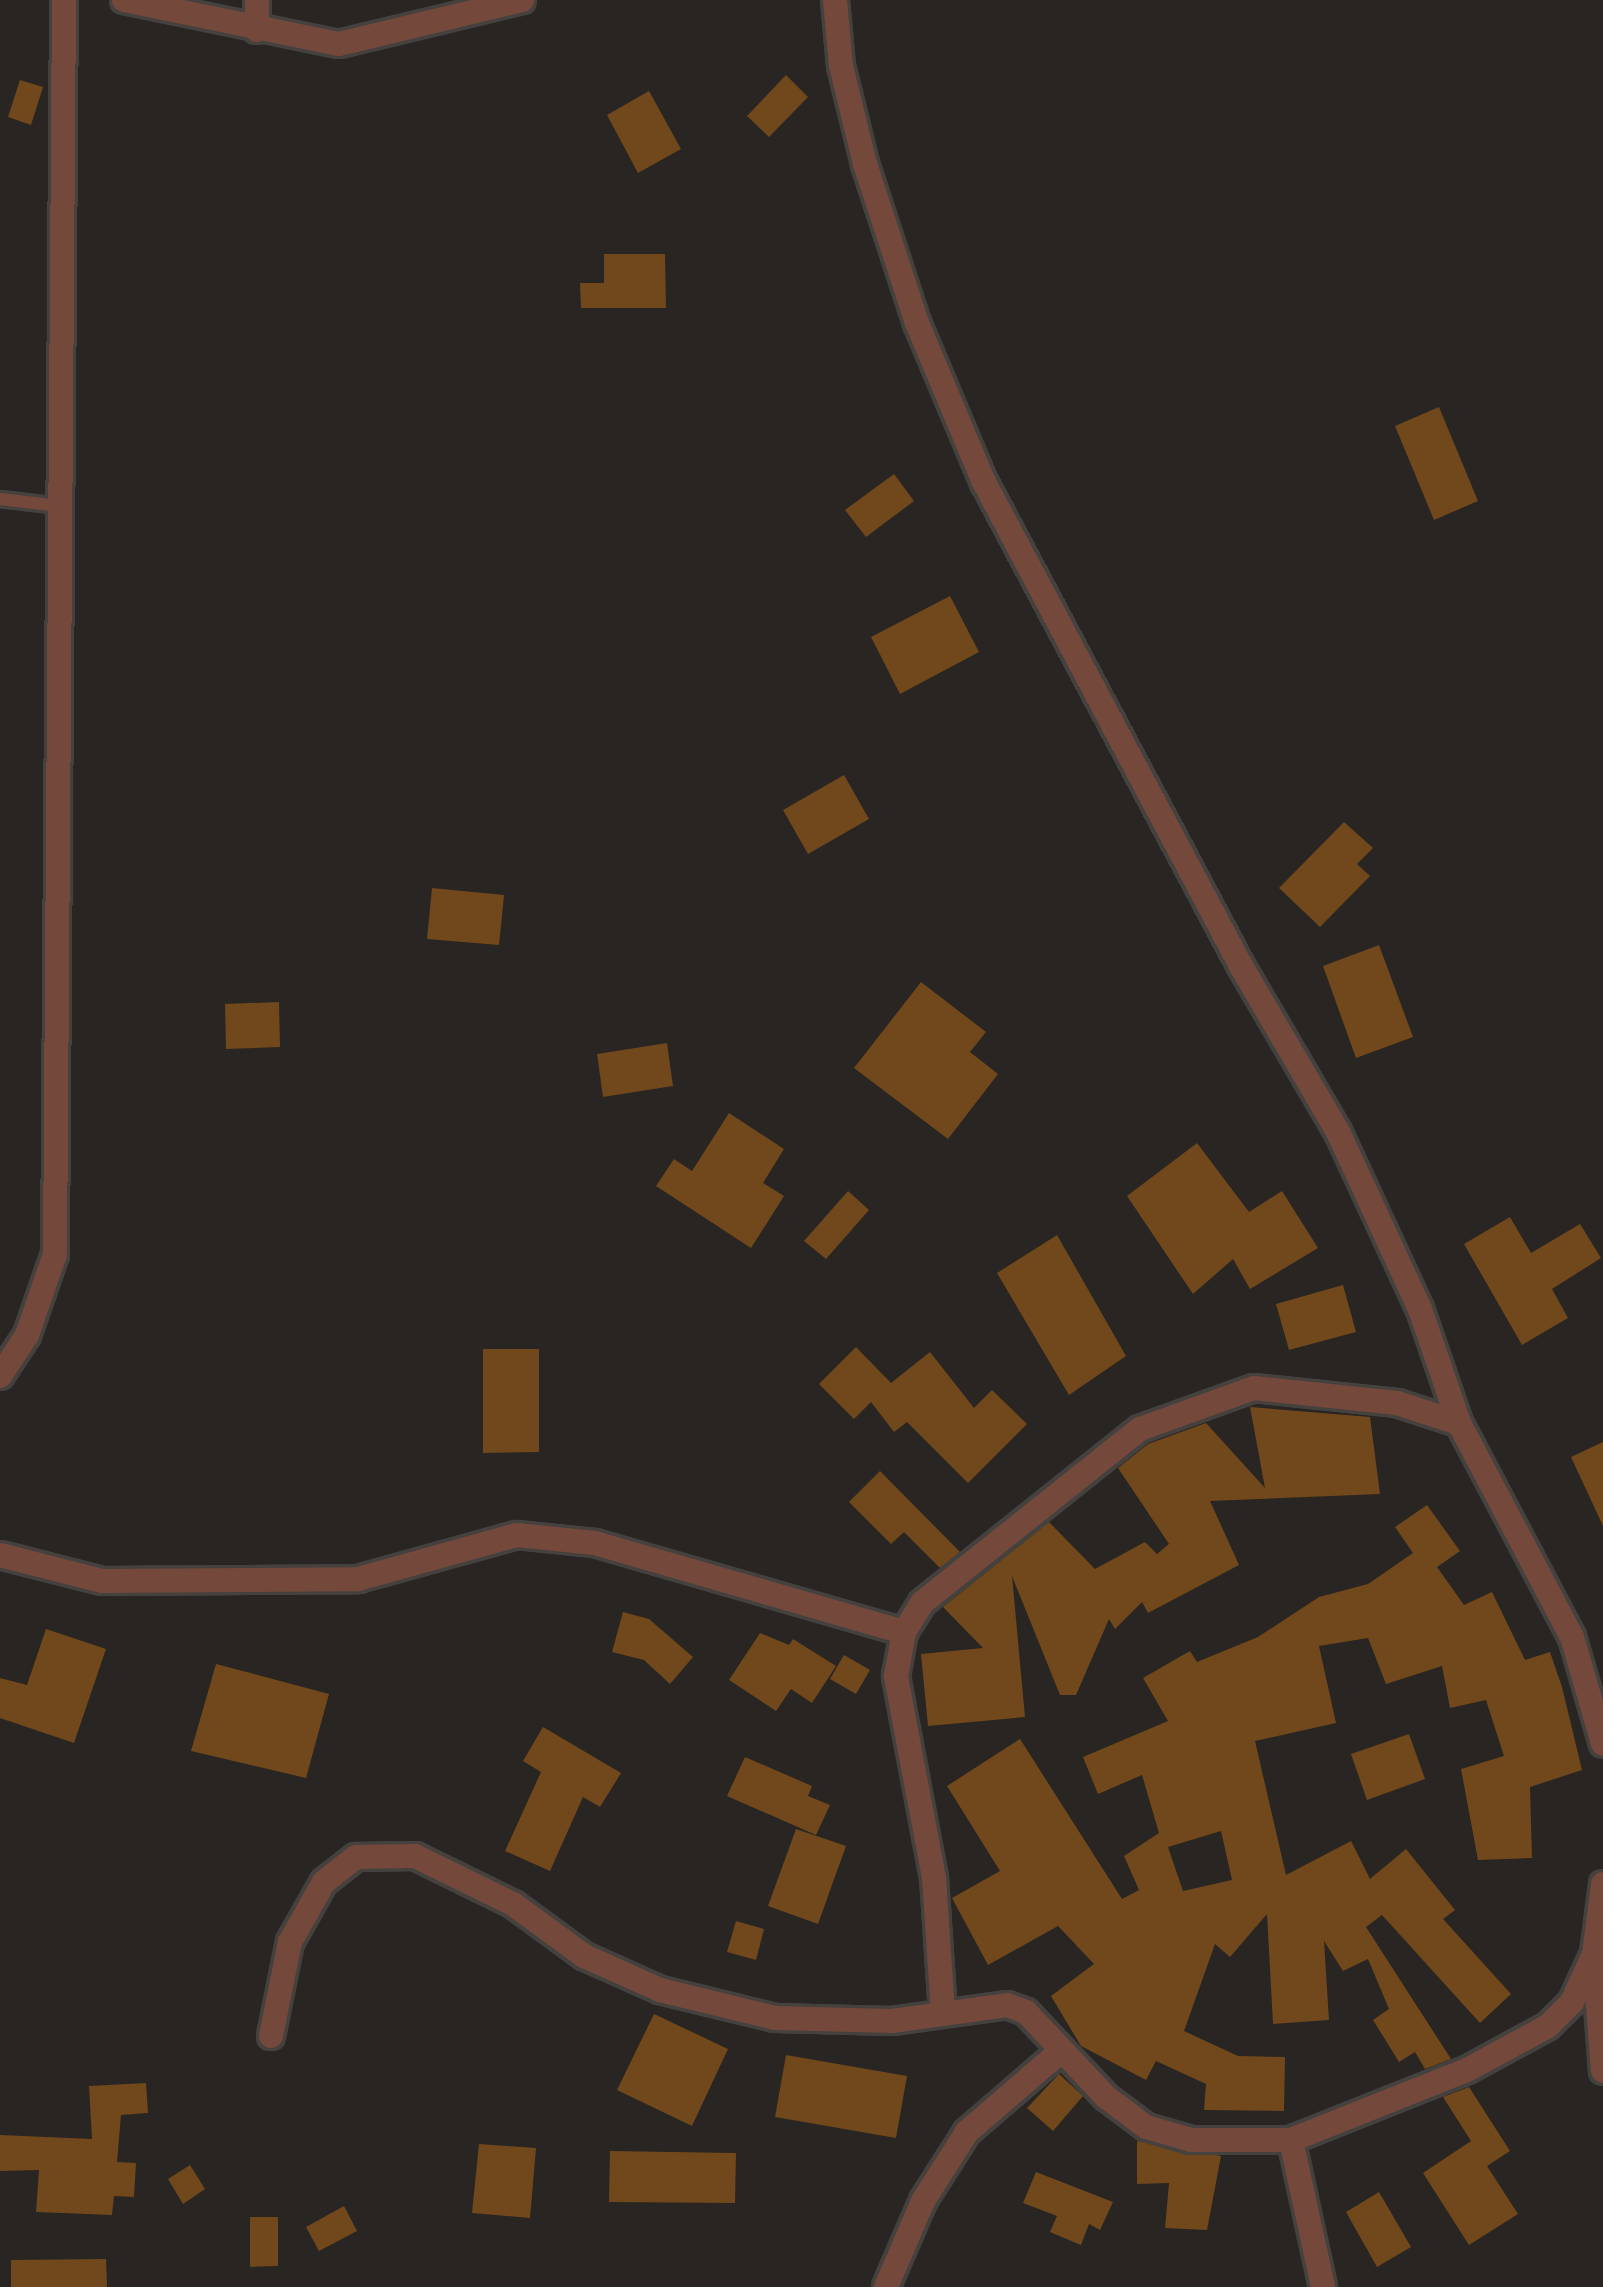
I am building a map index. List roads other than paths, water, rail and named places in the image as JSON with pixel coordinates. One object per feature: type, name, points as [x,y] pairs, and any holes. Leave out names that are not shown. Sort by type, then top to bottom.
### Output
[{"type":"street","points":[[0,1376],[27,1335],[55,1254],[64,0]]},
{"type":"street","points":[[124,0],[339,44],[522,0]]},
{"type":"street","points":[[256,0],[257,30]]},
{"type":"street","points":[[836,0],[841,66],[865,164],[917,323],[984,482],[1241,966],[1339,1134],[1420,1309],[1459,1423],[1571,1637],[1603,1744]]},
{"type":"street","points":[[943,2013],[934,1878],[896,1676],[904,1632],[922,1603],[1140,1429],[1254,1388],[1396,1402],[1459,1423]]},
{"type":"street","points":[[0,1555],[49,1574],[102,1580],[358,1579],[517,1535],[595,1543],[904,1632]]},
{"type":"street","points":[[271,2036],[290,1942],[324,1882],[356,1858],[415,1856],[513,1904],[584,1956],[660,1990],[775,2018],[892,2021],[1006,2005],[1025,2012],[1146,2127],[1191,2140],[1291,2140],[1467,2071],[1548,2026],[1572,2002],[1594,1954]]},
{"type":"street","points":[[1603,1884],[1594,1954],[1603,2071]]},
{"type":"street","points":[[886,2287],[922,2200],[968,2132],[1061,2051]]},
{"type":"street","points":[[1291,2140],[1323,2287]]},
{"type":"lane","points":[[0,499],[61,506]]}]
